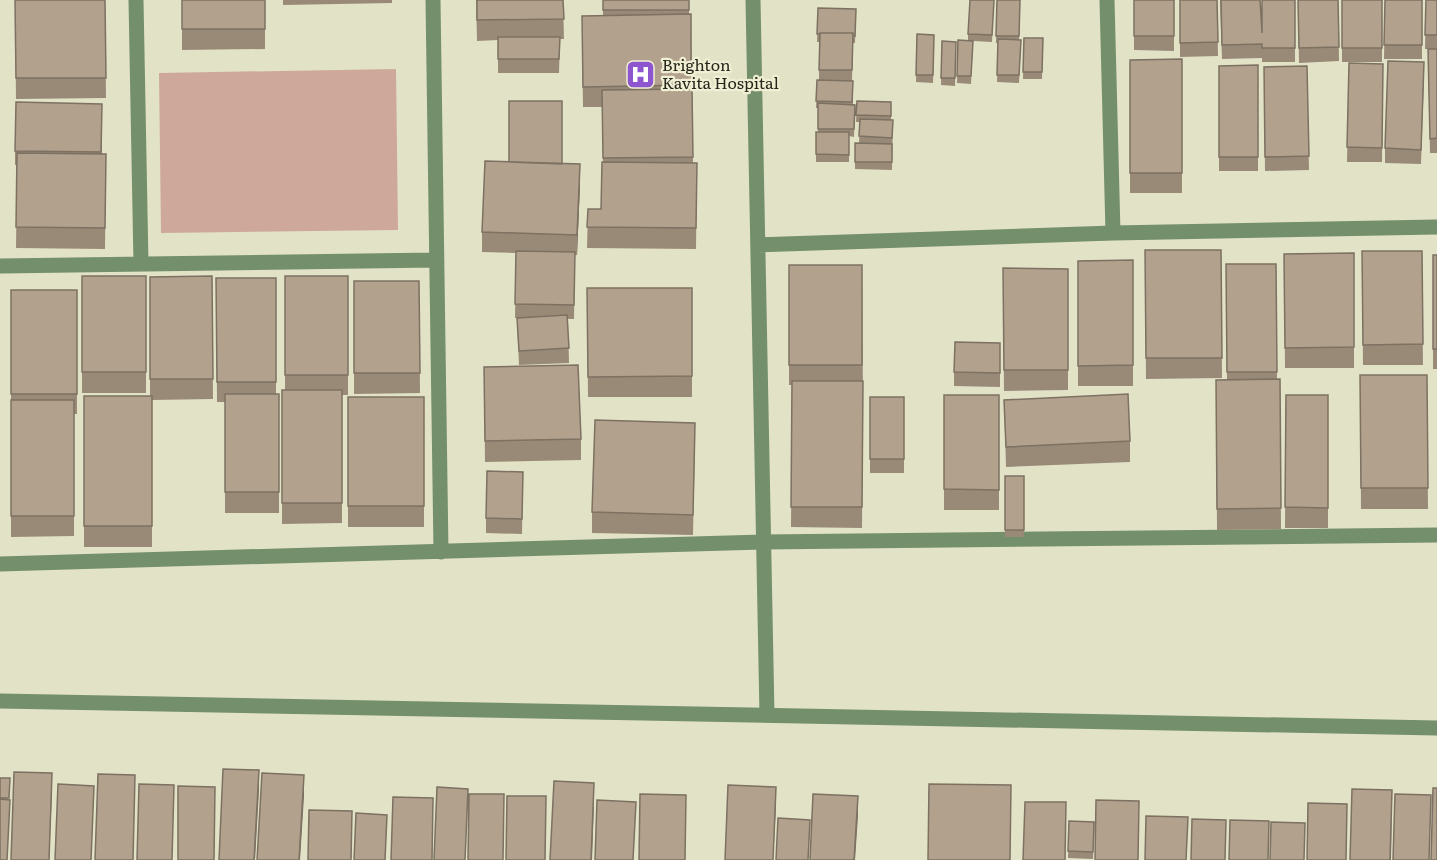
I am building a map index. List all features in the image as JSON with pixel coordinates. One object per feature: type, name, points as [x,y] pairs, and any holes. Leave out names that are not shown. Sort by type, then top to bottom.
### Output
[{"type":"street","points":[[136,0],[141,264]]},
{"type":"street","points":[[433,0],[441,552]]},
{"type":"street","points":[[753,0],[767,715]]},
{"type":"street","points":[[1107,0],[1113,233]]},
{"type":"street","points":[[758,245],[1113,233],[1437,227]]},
{"type":"street","points":[[0,266],[436,260]]},
{"type":"street","points":[[0,564],[763,542],[1437,535]]},
{"type":"street","points":[[0,701],[1437,728]]},
{"type":"shaded area","points":[[396,69],[398,230],[161,233],[159,73]]},
{"type":"building","points":[[15,0],[105,0],[106,78],[16,78]]},
{"type":"building","points":[[182,0],[265,0],[265,29],[182,29]]},
{"type":"building","points":[[477,0],[563,0],[564,19],[477,20]]},
{"type":"building","points":[[603,0],[689,0],[689,10],[603,10]]},
{"type":"building","points":[[970,0],[994,0],[992,35],[968,34]]},
{"type":"building","points":[[997,0],[1020,0],[1019,36],[996,36]]},
{"type":"building","points":[[1134,0],[1174,0],[1174,36],[1134,36]]},
{"type":"building","points":[[1180,0],[1217,0],[1218,42],[1180,43]]},
{"type":"building","points":[[1221,0],[1260,0],[1262,33],[1262,0],[1295,0],[1295,48],[1262,48],[1262,44],[1222,45]]},
{"type":"building","points":[[1298,0],[1338,0],[1339,47],[1299,48]]},
{"type":"building","points":[[1342,0],[1382,0],[1382,48],[1342,48]]},
{"type":"building","points":[[1385,0],[1422,0],[1422,45],[1384,45]]},
{"type":"building","points":[[1426,0],[1437,0],[1437,35],[1425,35]]},
{"type":"building","points":[[818,8],[856,9],[855,36],[853,33],[817,34]]},
{"type":"building","points":[[691,14],[691,85],[583,87],[582,16]]},
{"type":"building","points":[[820,33],[853,33],[852,70],[819,70]]},
{"type":"building","points":[[917,34],[934,35],[933,75],[916,75]]},
{"type":"building","points":[[498,37],[560,37],[559,59],[498,59]]},
{"type":"building","points":[[1024,38],[1043,38],[1042,72],[1023,72]]},
{"type":"building","points":[[998,39],[1021,40],[1019,75],[997,75]]},
{"type":"building","points":[[958,40],[973,41],[971,76],[957,76]]},
{"type":"building","points":[[942,41],[956,42],[955,78],[941,78]]},
{"type":"building","points":[[1428,49],[1437,49],[1437,138],[1430,139]]},
{"type":"building","points":[[1182,59],[1182,173],[1130,173],[1130,60]]},
{"type":"building","points":[[1388,61],[1424,62],[1421,150],[1385,148]]},
{"type":"building","points":[[1349,63],[1383,64],[1382,148],[1347,147]]},
{"type":"building","points":[[1258,65],[1258,157],[1219,157],[1219,66]]},
{"type":"building","points":[[1307,66],[1309,156],[1265,157],[1264,67]]},
{"type":"building","points":[[817,80],[853,81],[852,102],[816,101]]},
{"type":"building","points":[[692,89],[693,157],[603,158],[602,90]]},
{"type":"building","points":[[509,101],[562,101],[562,164],[509,162]]},
{"type":"building","points":[[857,101],[891,102],[891,116],[856,115]]},
{"type":"building","points":[[16,102],[102,104],[101,152],[15,151]]},
{"type":"building","points":[[818,103],[855,105],[854,129],[818,129]]},
{"type":"building","points":[[860,119],[893,120],[892,138],[859,136]]},
{"type":"building","points":[[816,132],[849,132],[849,155],[816,154]]},
{"type":"building","points":[[855,143],[892,144],[892,162],[855,162]]},
{"type":"building","points":[[17,153],[106,154],[105,228],[16,227]]},
{"type":"building","points":[[485,161],[580,164],[577,235],[482,232]]},
{"type":"building","points":[[602,162],[697,163],[696,228],[587,227],[588,209],[601,209]]},
{"type":"building","points":[[1145,250],[1221,250],[1222,358],[1146,358]]},
{"type":"building","points":[[516,251],[575,252],[574,305],[515,304]]},
{"type":"building","points":[[1362,251],[1422,251],[1423,344],[1363,345]]},
{"type":"building","points":[[1354,253],[1354,347],[1285,348],[1284,254]]},
{"type":"building","points":[[1433,255],[1437,255],[1437,349],[1433,349]]},
{"type":"building","points":[[1133,260],[1133,365],[1078,366],[1078,261]]},
{"type":"building","points":[[1226,264],[1276,264],[1277,372],[1227,372]]},
{"type":"building","points":[[789,265],[862,265],[862,365],[789,365]]},
{"type":"building","points":[[1003,268],[1068,269],[1068,370],[1004,370]]},
{"type":"building","points":[[82,276],[146,276],[146,372],[82,372]]},
{"type":"building","points":[[212,276],[213,379],[150,379],[150,277]]},
{"type":"building","points":[[285,276],[348,276],[348,375],[285,375]]},
{"type":"building","points":[[216,278],[276,278],[276,382],[217,382]]},
{"type":"building","points":[[354,281],[419,281],[420,373],[354,373]]},
{"type":"building","points":[[587,288],[692,288],[692,376],[588,377]]},
{"type":"building","points":[[11,290],[77,290],[77,394],[11,394]]},
{"type":"building","points":[[567,315],[569,348],[519,351],[517,318]]},
{"type":"building","points":[[955,342],[1000,343],[1000,373],[954,372]]},
{"type":"building","points":[[578,365],[581,439],[485,441],[484,367]]},
{"type":"building","points":[[1360,375],[1427,375],[1428,488],[1361,488]]},
{"type":"building","points":[[1280,379],[1281,508],[1217,509],[1216,380]]},
{"type":"building","points":[[792,381],[863,381],[862,507],[791,507]]},
{"type":"building","points":[[282,390],[342,390],[342,503],[282,503]]},
{"type":"building","points":[[225,394],[279,394],[279,492],[225,492]]},
{"type":"building","points":[[1128,394],[1130,441],[1006,447],[1004,400]]},
{"type":"building","points":[[944,395],[999,395],[999,490],[944,489]]},
{"type":"building","points":[[1286,395],[1328,395],[1328,508],[1285,507]]},
{"type":"building","points":[[84,396],[152,396],[152,526],[84,526]]},
{"type":"building","points":[[348,397],[424,397],[424,506],[348,506]]},
{"type":"building","points":[[870,397],[904,397],[904,459],[870,459]]},
{"type":"building","points":[[11,400],[74,400],[74,516],[11,516]]},
{"type":"building","points":[[595,420],[695,423],[693,515],[592,512]]},
{"type":"building","points":[[487,471],[523,472],[522,519],[486,518]]},
{"type":"building","points":[[1005,476],[1024,476],[1024,530],[1005,530]]},
{"type":"building","points":[[223,769],[259,770],[254,860],[219,860]]},
{"type":"building","points":[[14,772],[52,773],[49,860],[11,860]]},
{"type":"building","points":[[262,773],[304,775],[299,860],[257,860]]},
{"type":"building","points":[[98,774],[135,775],[133,860],[95,860]]},
{"type":"building","points":[[0,778],[10,778],[9,798],[0,798]]},
{"type":"building","points":[[554,781],[594,783],[591,860],[550,860]]},
{"type":"building","points":[[58,784],[94,786],[91,860],[55,860]]},
{"type":"building","points":[[139,784],[174,785],[172,860],[137,860]]},
{"type":"building","points":[[929,784],[1011,785],[1010,860],[928,860]]},
{"type":"building","points":[[728,785],[776,787],[773,860],[725,860]]},
{"type":"building","points":[[178,786],[215,787],[214,860],[178,860]]},
{"type":"building","points":[[437,787],[468,789],[465,860],[434,860]]},
{"type":"building","points":[[1433,788],[1437,788],[1437,860],[1431,860]]},
{"type":"building","points":[[1352,789],[1392,790],[1390,860],[1350,860]]},
{"type":"building","points":[[469,794],[504,794],[503,860],[468,860]]},
{"type":"building","points":[[640,794],[686,795],[685,860],[639,860]]},
{"type":"building","points":[[813,794],[858,796],[854,860],[810,860]]},
{"type":"building","points":[[1395,794],[1431,795],[1429,860],[1393,860]]},
{"type":"building","points":[[507,796],[546,796],[545,860],[506,860]]},
{"type":"building","points":[[393,797],[433,798],[432,860],[391,860]]},
{"type":"building","points":[[0,799],[10,800],[7,860],[0,860]]},
{"type":"building","points":[[597,800],[636,802],[633,860],[595,860]]},
{"type":"building","points":[[1096,800],[1139,801],[1138,860],[1095,860]]},
{"type":"building","points":[[1025,802],[1066,802],[1065,860],[1023,860]]},
{"type":"building","points":[[1308,803],[1347,804],[1346,860],[1307,860]]},
{"type":"building","points":[[309,810],[352,811],[351,860],[308,860]]},
{"type":"building","points":[[356,813],[387,815],[385,860],[354,860]]},
{"type":"building","points":[[1146,816],[1188,817],[1186,860],[1145,860]]},
{"type":"building","points":[[778,818],[810,820],[808,860],[776,860]]},
{"type":"building","points":[[1192,819],[1226,820],[1225,860],[1191,860]]},
{"type":"building","points":[[1230,820],[1269,821],[1268,860],[1229,860]]},
{"type":"building","points":[[1069,821],[1094,822],[1093,852],[1068,851]]},
{"type":"building","points":[[1271,822],[1305,823],[1304,860],[1270,860]]},
{"type":"place","name":"Brighton Kavita Hospital","points":[[641,74]]}]
